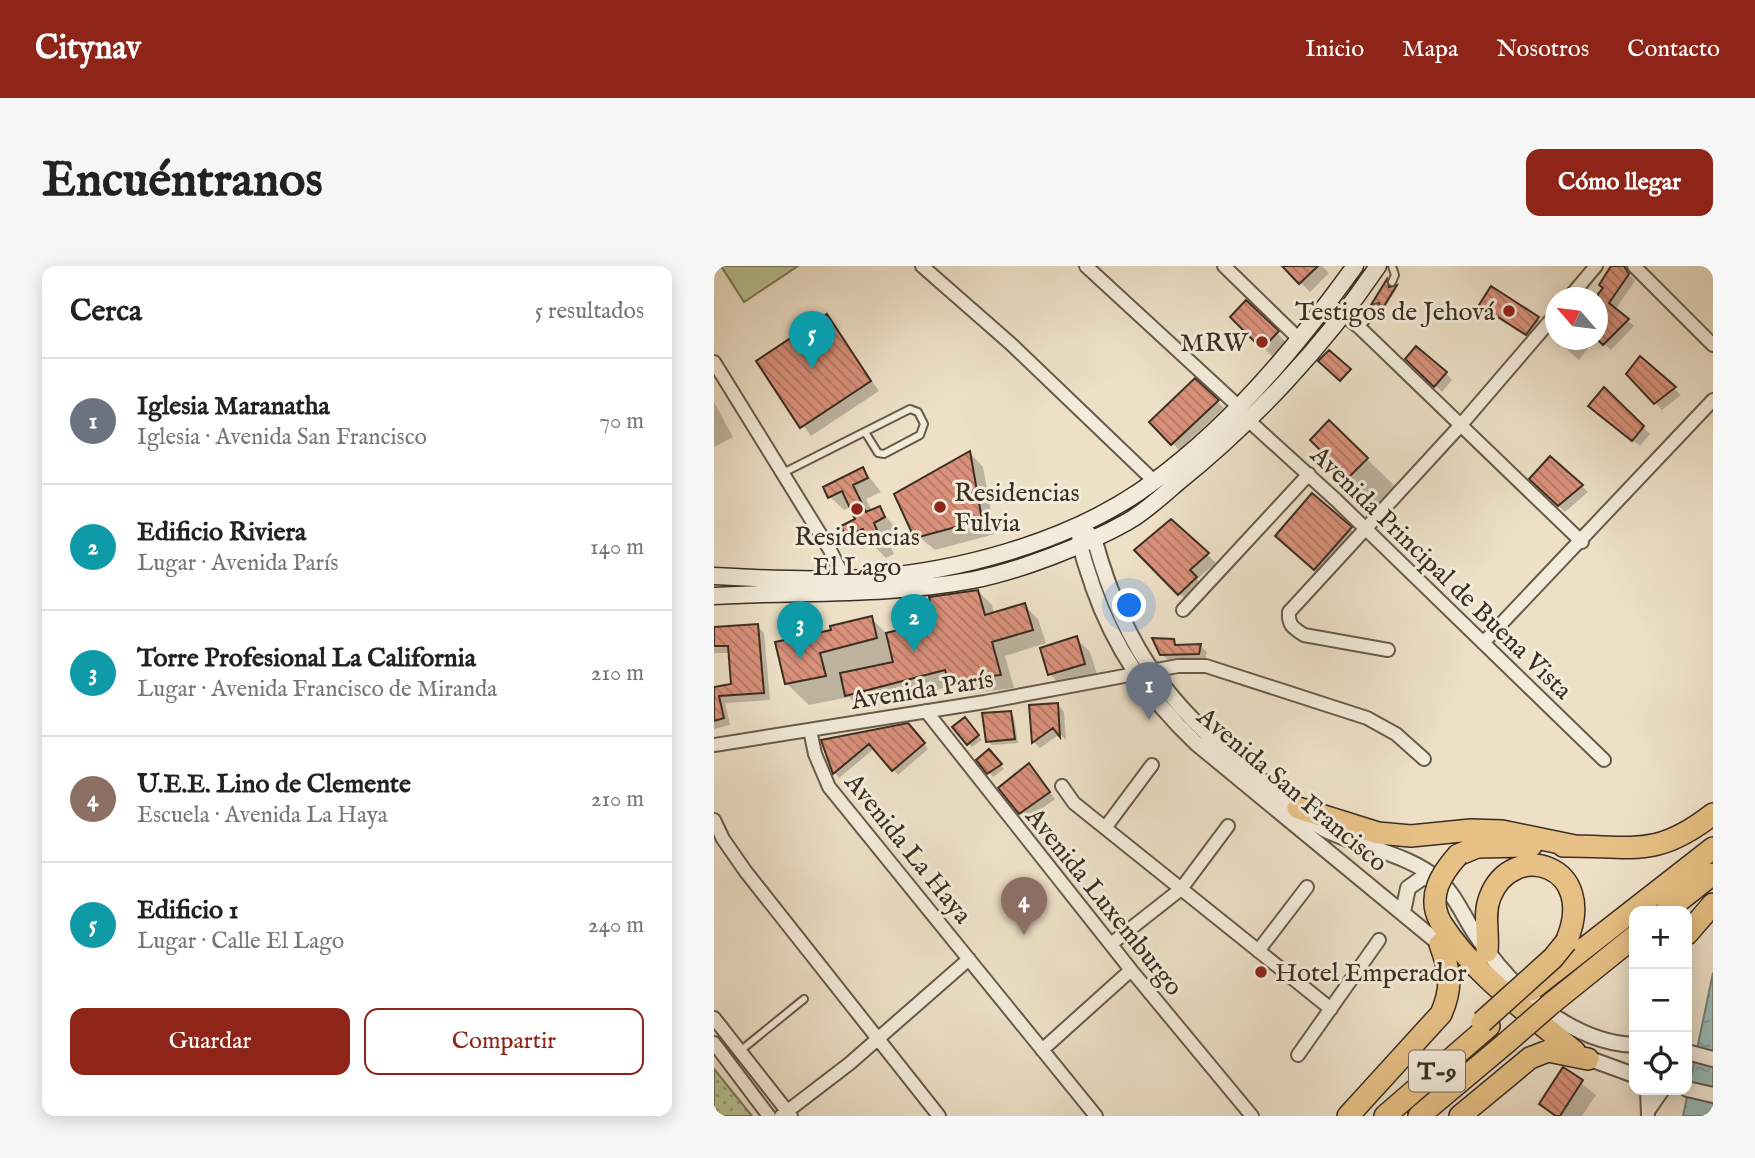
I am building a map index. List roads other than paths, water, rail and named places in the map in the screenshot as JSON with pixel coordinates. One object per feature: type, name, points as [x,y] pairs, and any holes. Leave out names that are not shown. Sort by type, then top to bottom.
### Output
[{"type":"highway","points":[[1298,808],[1378,833],[1411,836],[1471,830],[1502,831],[1575,846]]},
{"type":"highway","points":[[1582,1056],[1503,992],[1452,940],[1440,921],[1434,897],[1441,878],[1458,855],[1477,847],[1575,846],[1631,850],[1659,845],[1691,831],[1713,814]]},
{"type":"highway","name":"T-9","points":[[1385,1116],[1485,1024],[1713,848]]},
{"type":"highway","points":[[1485,1024],[1566,942],[1575,915],[1573,894],[1556,872],[1531,865],[1506,875],[1490,895],[1486,912],[1487,951]]},
{"type":"highway","points":[[1672,906],[1713,874]]},
{"type":"highway","points":[[1692,928],[1713,904]]},
{"type":"highway","name":"T-9","points":[[1419,1116],[1629,941]]},
{"type":"highway","points":[[1348,1116],[1441,1014],[1449,996],[1451,974],[1440,944]]},
{"type":"highway","points":[[1460,1116],[1530,1058],[1548,1051],[1582,1056]]},
{"type":"main road","points":[[714,596],[867,591],[964,581],[1000,572],[1087,541],[1128,521],[1199,466],[1243,413],[1354,266]]},
{"type":"main road","points":[[714,576],[844,578],[910,573],[986,558],[1031,545],[1099,514],[1154,481],[1208,436],[1243,413],[1342,314],[1378,266]]},
{"type":"street","points":[[922,266],[1011,344],[1154,481]]},
{"type":"street","name":"Avenida Principal de Buena Vista","points":[[1086,266],[1309,474],[1604,760]]},
{"type":"street","points":[[1578,287],[1596,266]]},
{"type":"street","points":[[1634,266],[1713,345]]},
{"type":"street","points":[[1226,267],[1299,339]]},
{"type":"street","points":[[1328,303],[1360,328],[1582,542]]},
{"type":"street","points":[[1388,650],[1304,635],[1288,621],[1289,611],[1460,427],[1545,327]]},
{"type":"street","points":[[714,362],[844,578]]},
{"type":"street","points":[[1483,643],[1582,542],[1713,400]]},
{"type":"street","points":[[1701,412],[1713,419]]},
{"type":"street","points":[[1182,610],[1309,474]]},
{"type":"street","name":"Avenida San Francisco","points":[[1078,523],[1087,541],[1112,636],[1143,673],[1198,727],[1331,832],[1385,852],[1438,879],[1487,951],[1533,1000],[1556,1018],[1597,1037],[1629,1044]]},
{"type":"street","name":"Avenida París","points":[[714,745],[1178,666],[1206,666],[1367,718],[1396,734],[1424,759]]},
{"type":"street","name":"Avenida San Francisco","points":[[1143,673],[1164,711],[1196,743],[1403,912],[1469,969],[1489,992],[1543,1035],[1582,1056],[1629,1073]]},
{"type":"street","name":"Avenida Luxemburgo","points":[[926,711],[1131,970],[1252,1116]]},
{"type":"street","name":"Avenida La Haya","points":[[810,730],[815,754],[829,787],[1096,1116]]},
{"type":"street","points":[[1105,828],[1152,765]]},
{"type":"street","points":[[1062,786],[1074,803],[1331,1009]]},
{"type":"street","points":[[714,820],[723,839],[747,872],[939,1116]]},
{"type":"street","points":[[1111,944],[1181,889],[1228,826]]},
{"type":"street","points":[[1403,912],[1404,895],[1415,882],[1422,878],[1438,879]]},
{"type":"street","points":[[1258,951],[1307,887]]},
{"type":"street","points":[[1298,1055],[1379,940]]},
{"type":"street","points":[[714,1018],[787,1114],[969,959]]},
{"type":"street","points":[[1042,1050],[1131,970]]},
{"type":"street","points":[[714,1043],[769,1116]]},
{"type":"street","points":[[1692,1053],[1713,1059]]},
{"type":"street","points":[[1692,1090],[1713,1095]]},
{"type":"street","points":[[1647,1095],[1648,1113]]},
{"type":"street","points":[[1648,1113],[1660,1095]]},
{"type":"lane","points":[[1392,266],[1395,275],[1392,282]]},
{"type":"lane","points":[[1360,328],[1376,308]]},
{"type":"lane","points":[[1342,314],[1371,315]]},
{"type":"lane","points":[[783,473],[910,409],[918,412],[924,424],[920,435],[884,454],[878,453],[865,432]]},
{"type":"lane","points":[[740,1051],[804,999]]},
{"type":"water","points":[[1713,973],[1713,1116],[1683,1116],[1687,1095],[1692,1095],[1692,1073]]},
{"type":"place","name":"Testigos de Jehová","points":[[1509,311]]},
{"type":"place","name":"MRW","points":[[1262,342]]},
{"type":"place","name":"Edificio 1","points":[[812,369]]},
{"type":"place","name":"Residencias Fulvia","points":[[940,507]]},
{"type":"place","name":"Residencias El Lago","points":[[857,509]]},
{"type":"place","name":"Edificio Riviera","points":[[914,652]]},
{"type":"place","name":"Torre Profesional La California","points":[[800,659]]},
{"type":"place","name":"Iglesia Maranatha","points":[[1149,720]]},
{"type":"place","name":"U.E.E. Lino de Clemente","points":[[1024,935]]},
{"type":"place","name":"Hotel Emperador","points":[[1261,972]]}]
